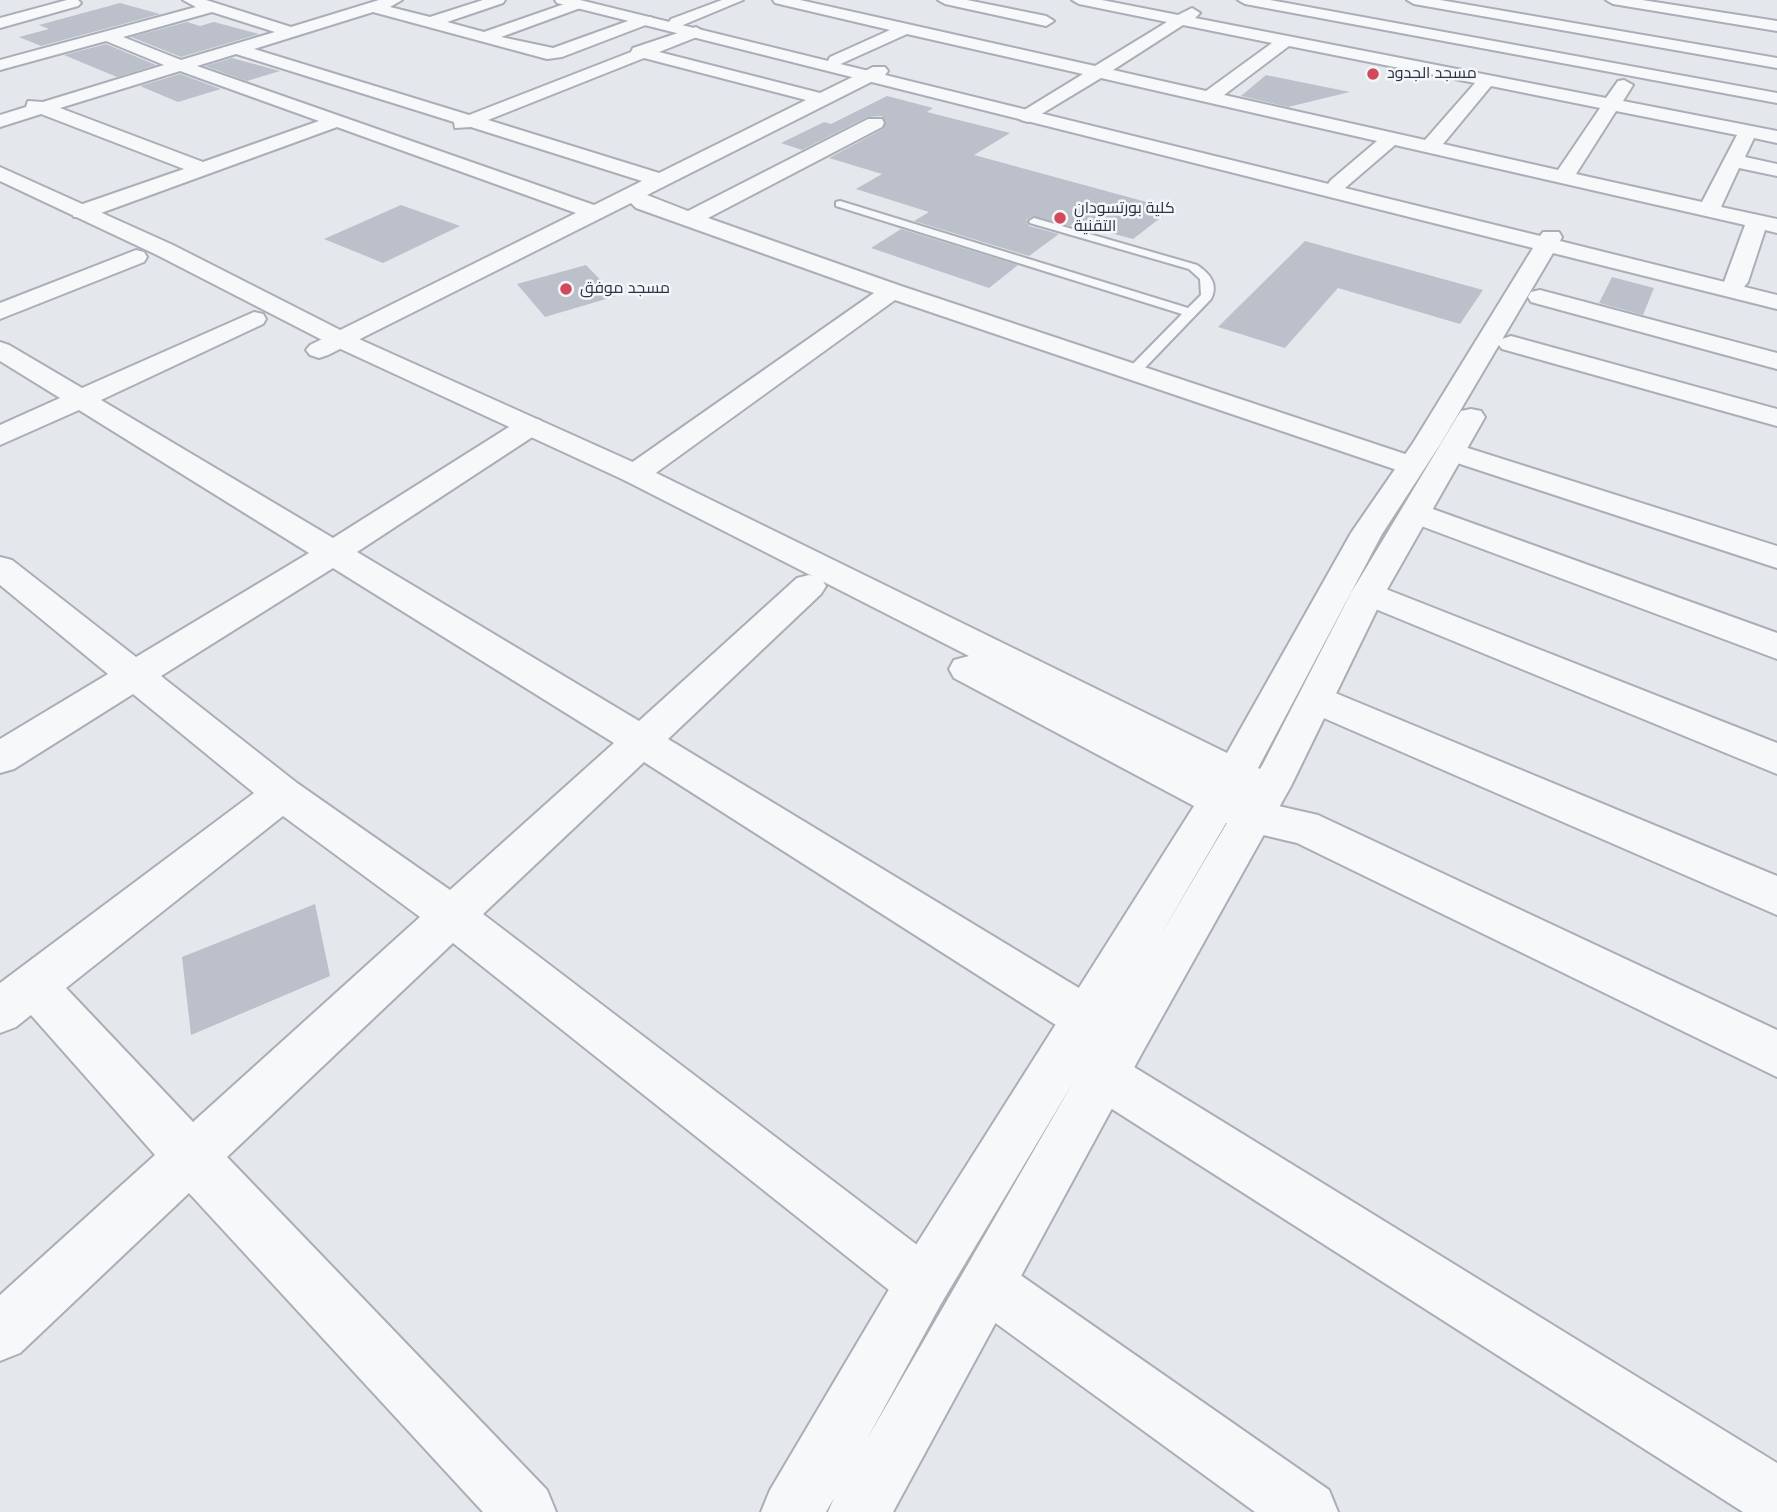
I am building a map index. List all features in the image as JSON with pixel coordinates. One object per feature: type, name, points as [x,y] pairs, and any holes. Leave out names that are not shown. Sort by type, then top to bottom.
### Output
[{"type":"street","points":[[190,0],[292,32]]},
{"type":"street","points":[[432,22],[498,0]]},
{"type":"street","points":[[677,22],[736,0]]},
{"type":"street","points":[[780,0],[1767,223],[1736,282]]},
{"type":"street","points":[[828,11],[854,0]]},
{"type":"street","points":[[945,0],[1056,16]]},
{"type":"street","points":[[1245,0],[1777,98]]},
{"type":"street","points":[[1414,0],[1777,57]]},
{"type":"street","points":[[1445,0],[1508,14]]},
{"type":"street","points":[[1613,0],[1653,3],[1772,21]]},
{"type":"street","points":[[485,37],[577,1],[677,22],[835,61],[873,74]]},
{"type":"street","points":[[577,1],[695,33],[873,74],[1558,243],[1777,292]]},
{"type":"street","points":[[998,49],[1082,1],[1777,137]]},
{"type":"street","points":[[0,121],[384,2],[432,22],[547,54],[645,20]]},
{"type":"street","points":[[1626,34],[1653,3]]},
{"type":"street","points":[[0,23],[76,4]]},
{"type":"street","points":[[0,65],[213,7]]},
{"type":"street","points":[[1032,113],[1201,7]]},
{"type":"street","points":[[1479,43],[1508,14]]},
{"type":"street","points":[[103,17],[133,29]]},
{"type":"street","points":[[835,61],[904,29]]},
{"type":"street","points":[[1387,60],[1418,32]]},
{"type":"street","points":[[408,146],[695,33]]},
{"type":"street","points":[[1626,34],[1777,63]]},
{"type":"street","points":[[107,36],[181,66],[596,213]]},
{"type":"street","points":[[593,39],[821,99]]},
{"type":"street","points":[[1210,97],[1286,41]]},
{"type":"street","points":[[13,45],[68,66]]},
{"type":"street","points":[[238,49],[661,180]]},
{"type":"street","points":[[118,58],[145,51]]},
{"type":"street","points":[[1564,177],[1633,72]]},
{"type":"street","points":[[0,189],[254,319],[330,345],[873,74]]},
{"type":"street","points":[[90,75],[115,86]]},
{"type":"street","points":[[1431,146],[1487,80]]},
{"type":"street","points":[[17,97],[41,109],[203,169]]},
{"type":"street","points":[[1032,113],[1338,184],[1777,302]]},
{"type":"street","points":[[82,212],[337,121]]},
{"type":"street","points":[[692,218],[875,123]]},
{"type":"street","points":[[1709,209],[1748,131]]},
{"type":"street","points":[[1338,184],[1392,138]]},
{"type":"street","points":[[1733,161],[1777,170]]},
{"type":"street","points":[[0,173],[82,212],[330,345],[520,432],[809,586],[1243,795]]},
{"type":"street","points":[[634,194],[644,203],[892,291],[1410,465]]},
{"type":"street","points":[[801,1508],[923,1283],[1086,1018],[1243,795],[1316,699],[1368,593],[1452,452],[1539,297],[1558,243]]},
{"type":"street","points":[[859,1512],[1104,1076],[1243,795],[1328,602],[1410,465],[1558,243]]},
{"type":"street","points":[[0,312],[136,257]]},
{"type":"street","points":[[635,474],[892,291]]},
{"type":"street","points":[[1539,297],[1777,360]]},
{"type":"street","points":[[0,436],[254,319]]},
{"type":"street","points":[[1511,344],[1777,418]]},
{"type":"street","points":[[0,350],[640,740],[1086,1018]]},
{"type":"street","points":[[520,432],[635,474],[1304,827],[1777,1054]]},
{"type":"street","points":[[0,758],[333,552],[520,432]]},
{"type":"street","points":[[1452,452],[1777,557]]},
{"type":"street","points":[[1416,513],[1777,646]]},
{"type":"street","points":[[0,568],[283,794],[451,915],[923,1283]]},
{"type":"street","points":[[0,1333],[809,586]]},
{"type":"street","points":[[1368,593],[1777,759]]},
{"type":"street","points":[[1316,699],[1777,896]]},
{"type":"street","points":[[283,794],[17,998],[191,1157],[525,1512]]},
{"type":"street","points":[[1104,1076],[1777,1498]]},
{"type":"street","points":[[986,1284],[1307,1512]]},
{"type":"lane","points":[[840,204],[1190,313]]},
{"type":"lane","points":[[1034,221],[1200,271],[1209,286],[1209,292],[1132,373]]},
{"type":"building","points":[[120,3],[160,14],[41,46],[19,37],[49,29],[39,25]]},
{"type":"building","points":[[187,22],[200,26],[214,22],[259,34],[181,57],[131,37]]},
{"type":"building","points":[[106,44],[156,65],[117,77],[64,55]]},
{"type":"building","points":[[232,58],[280,71],[247,81],[205,66]]},
{"type":"building","points":[[180,74],[221,89],[178,102],[140,86]]},
{"type":"building","points":[[1266,75],[1350,92],[1288,107],[1241,96]]},
{"type":"building","points":[[887,96],[933,108],[927,112],[1010,133],[974,155],[1172,209],[1133,239],[1073,223],[1070,226],[1033,216],[1026,220],[1029,226],[1059,234],[1029,256],[914,221],[929,212],[856,189],[882,174],[829,158],[883,129],[886,122],[882,116],[867,117],[802,150],[781,143],[824,122],[831,124]]},
{"type":"building","points":[[401,205],[460,226],[383,263],[324,239]]},
{"type":"building","points":[[901,229],[1018,265],[989,288],[871,248]]},
{"type":"building","points":[[1305,241],[1483,290],[1460,324],[1338,288],[1285,348],[1218,327]]},
{"type":"building","points":[[586,265],[616,296],[545,317],[517,284]]},
{"type":"building","points":[[1612,277],[1654,288],[1643,315],[1599,303]]},
{"type":"building","points":[[315,904],[330,976],[191,1035],[182,957]]},
{"type":"place","name":"مسجد الجدود","points":[[1373,74]]},
{"type":"place","name":"كلية بورتسودان التقنية","points":[[1060,218]]},
{"type":"place","name":"مسجد موفق","points":[[566,289]]}]
